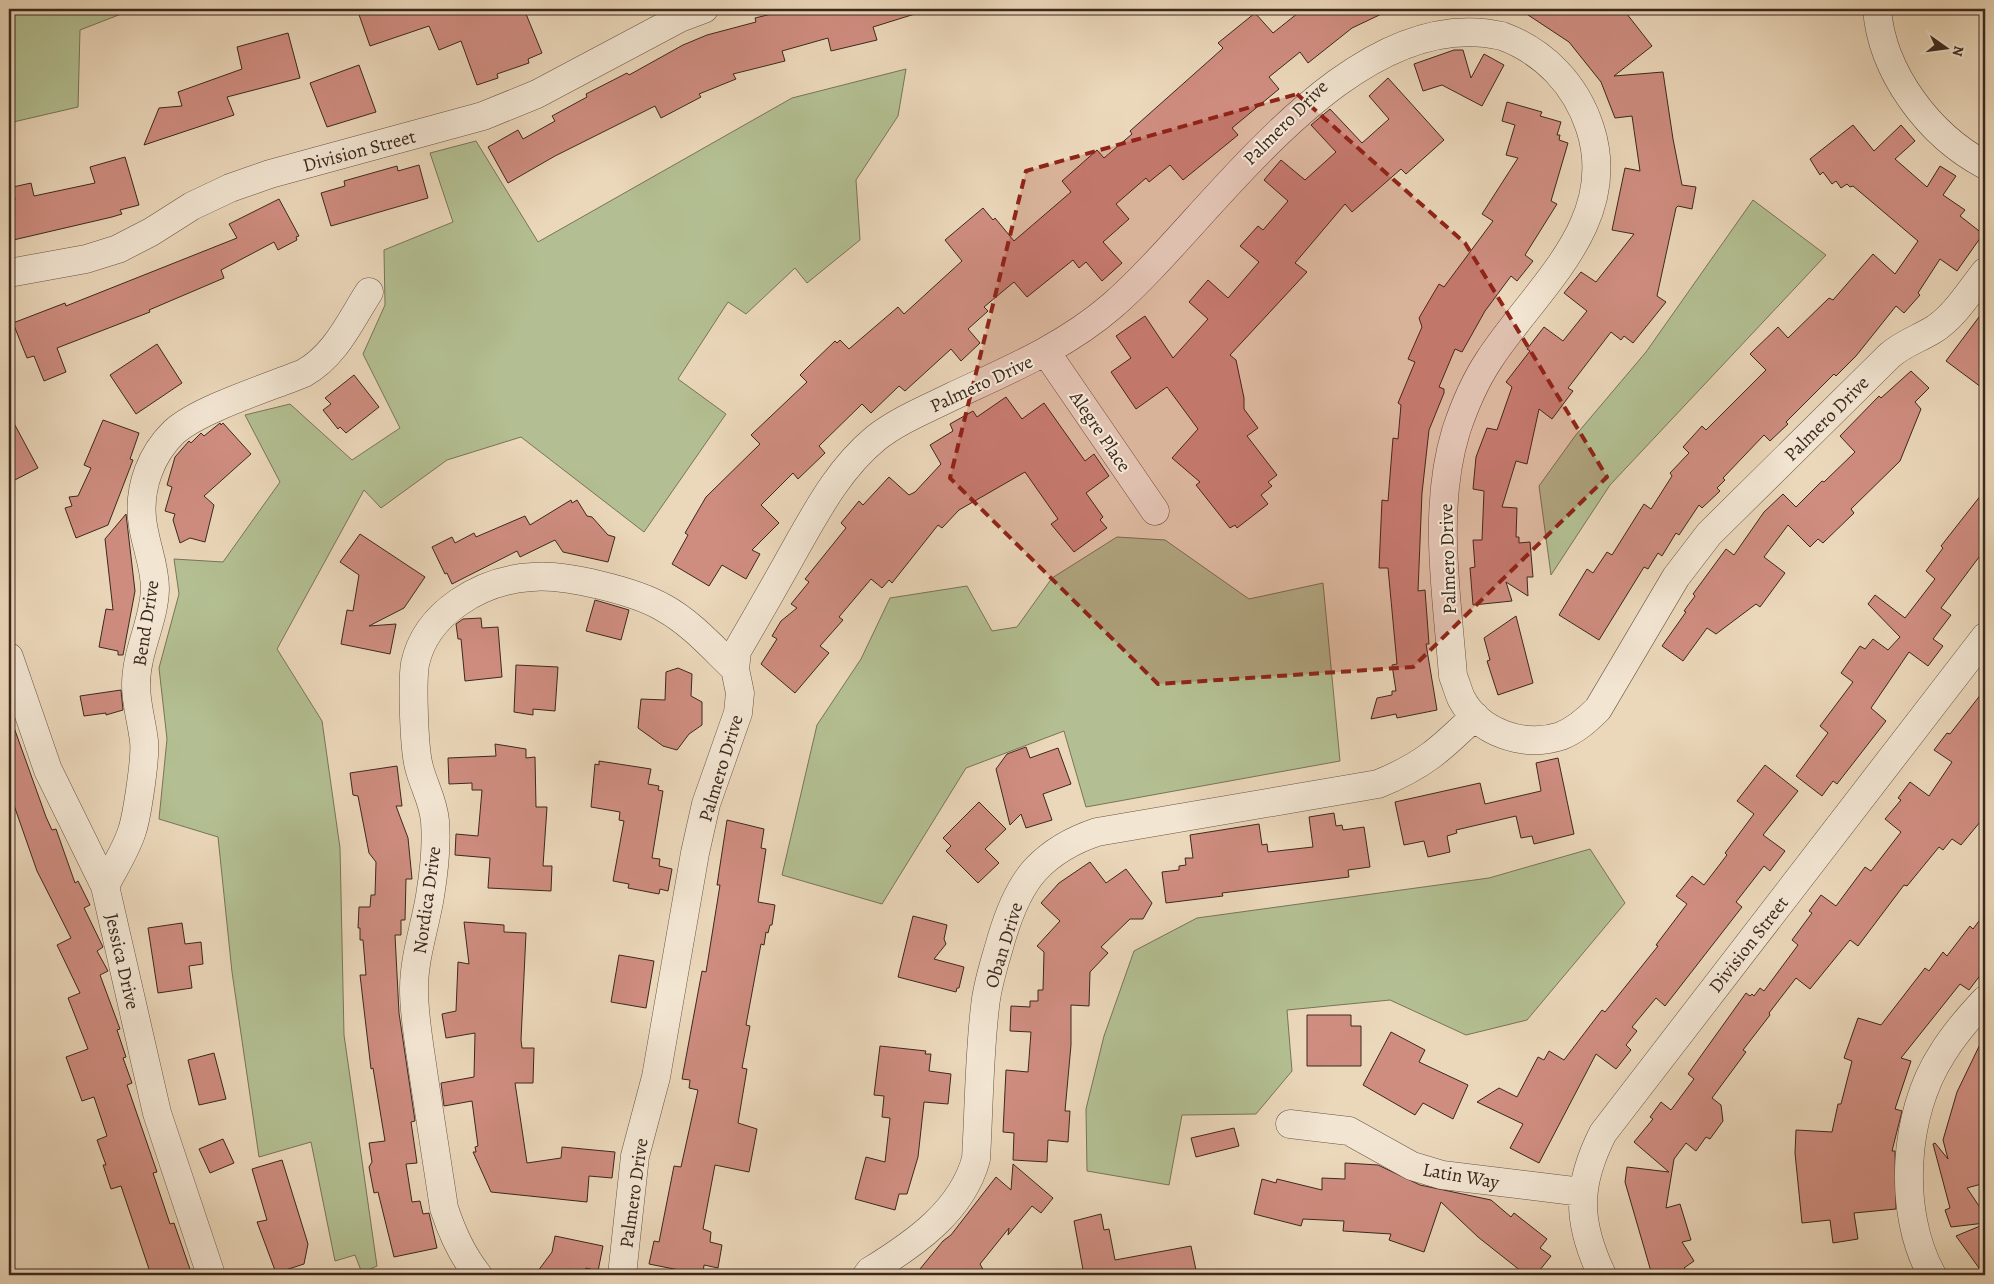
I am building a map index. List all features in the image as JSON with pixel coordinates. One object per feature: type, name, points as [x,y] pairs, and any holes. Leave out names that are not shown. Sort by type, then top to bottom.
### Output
[{"type":"street","name":"Division Street","points":[[9,273],[86,259],[118,249],[151,232],[192,206],[230,188],[270,174],[483,116],[536,94],[680,18],[704,9]]},
{"type":"street","points":[[1877,9],[1887,51],[1900,81],[1918,109],[1941,134],[1970,157],[1985,165]]},
{"type":"street","name":"Palmero Drive","points":[[622,1275],[635,1156],[656,1077],[695,853],[706,804],[738,713],[740,693],[735,669],[737,651],[829,490],[848,465],[876,439],[905,419],[1046,352],[1110,308],[1142,278],[1272,130],[1300,101],[1330,76],[1367,52],[1403,34],[1432,27],[1462,26],[1492,31],[1517,42],[1539,55],[1561,75],[1579,102],[1591,132],[1596,164],[1593,197],[1586,223],[1574,246],[1489,360],[1469,396],[1456,430],[1446,470],[1442,518],[1453,676],[1462,698],[1476,716],[1496,732],[1518,739],[1540,740],[1561,736],[1581,725],[1598,709],[1676,577],[1709,534],[1889,356],[1902,345],[1933,330],[1951,316],[1985,272]]},
{"type":"street","name":"Bend Drive","points":[[105,886],[132,831],[144,757],[144,742],[136,686],[139,650],[150,616],[155,590],[153,563],[142,518],[142,498],[146,476],[157,453],[174,432],[194,418],[304,373],[318,365],[331,353],[369,292]]},
{"type":"street","name":"Alegre Place","points":[[1046,352],[1155,511]]},
{"type":"street","name":"Nordica Drive","points":[[478,1275],[469,1264],[453,1236],[444,1208],[416,1025],[414,988],[417,956],[430,896],[435,856],[435,820],[431,795],[416,756],[415,665],[422,643],[434,625],[452,606],[478,591],[504,581],[532,576],[559,578],[633,594],[662,607],[686,622],[735,669]]},
{"type":"street","name":"Division Street","points":[[1602,1275],[1587,1241],[1582,1219],[1582,1192],[1590,1158],[1602,1133],[1985,637]]},
{"type":"street","name":"Jessica Drive","points":[[9,656],[48,770],[105,886],[157,1113],[211,1275]]},
{"type":"street","name":"Oban Drive","points":[[867,1275],[927,1233],[952,1206],[972,1175],[976,1159],[985,1006],[990,977],[1018,894],[1035,870],[1052,854],[1074,840],[1097,832],[1378,784],[1407,773],[1436,754],[1476,716]]},
{"type":"street","points":[[1932,1275],[1917,1236],[1910,1199],[1909,1162],[1915,1120],[1925,1089],[1941,1055],[1964,1021],[1985,1000]]},
{"type":"street","name":"Latin Way","points":[[1290,1124],[1349,1131],[1412,1166],[1442,1176],[1582,1192]]},
{"type":"highlighted area","points":[[1297,94],[1465,243],[1607,477],[1413,667],[1158,684],[950,478],[1026,171]]},
{"type":"green space","points":[[9,9],[134,9],[80,30],[78,107],[9,123]]},
{"type":"green space","points":[[906,69],[898,116],[856,180],[860,240],[807,283],[795,268],[746,314],[728,302],[678,379],[726,414],[644,532],[521,437],[447,460],[381,508],[364,490],[277,649],[322,721],[340,848],[344,1035],[377,1266],[362,1273],[355,1255],[335,1261],[311,1142],[259,1157],[232,972],[218,837],[159,819],[167,739],[159,668],[179,594],[174,559],[223,562],[280,482],[245,415],[290,404],[352,460],[400,428],[363,354],[385,305],[384,250],[453,222],[430,153],[476,141],[538,242],[792,98]]},
{"type":"green space","points":[[1753,200],[1826,255],[1610,485],[1551,575],[1539,486],[1575,436],[1646,352]]},
{"type":"green space","points":[[1117,537],[1165,540],[1249,599],[1323,583],[1340,761],[1086,807],[1064,731],[966,768],[882,904],[782,875],[817,725],[861,659],[890,598],[967,586],[992,631],[1017,627],[1052,578]]},
{"type":"green space","points":[[1590,849],[1625,903],[1527,1020],[1466,1035],[1390,1000],[1287,1010],[1292,1071],[1256,1114],[1182,1115],[1169,1185],[1087,1171],[1086,1109],[1104,1036],[1134,951],[1197,918],[1489,878]]},
{"type":"building","points":[[357,9],[524,9],[542,53],[528,59],[529,63],[497,74],[498,78],[477,85],[461,41],[439,50],[429,26],[370,46]]},
{"type":"building","points":[[792,9],[917,9],[918,13],[873,27],[877,40],[831,51],[828,38],[782,51],[785,61],[733,74],[736,79],[699,94],[701,97],[661,118],[655,106],[555,156],[508,183],[488,147],[518,130],[523,139],[555,121],[552,116],[587,97],[586,94],[627,73],[629,75],[683,45],[707,35],[756,22],[755,18]]},
{"type":"building","points":[[1303,9],[1392,9],[1352,28],[1308,63],[1300,52],[1269,77],[1279,89],[1232,128],[1238,135],[1183,180],[1170,165],[1149,182],[1146,178],[1116,204],[1129,219],[1103,242],[1122,263],[1102,281],[1086,262],[1079,268],[1073,260],[1027,297],[1014,282],[984,307],[988,311],[968,329],[980,343],[961,361],[951,349],[905,391],[899,386],[871,413],[862,404],[819,446],[825,453],[798,479],[793,473],[761,505],[779,523],[752,550],[760,554],[746,579],[722,565],[709,586],[672,564],[688,535],[685,533],[706,497],[760,444],[751,435],[807,382],[800,375],[835,341],[837,343],[840,340],[849,349],[898,307],[904,314],[962,261],[945,240],[983,208],[993,220],[995,218],[1014,241],[1071,192],[1062,181],[1097,150],[1104,158],[1132,134],[1130,131],[1223,48],[1218,43],[1255,13],[1273,33]]},
{"type":"building","points":[[1519,9],[1623,9],[1652,46],[1614,76],[1663,72],[1682,185],[1696,187],[1692,209],[1678,206],[1676,208],[1657,296],[1666,302],[1633,343],[1624,336],[1621,340],[1611,332],[1568,388],[1573,391],[1552,419],[1539,409],[1527,464],[1516,461],[1502,507],[1517,508],[1516,537],[1519,537],[1519,543],[1530,542],[1533,577],[1527,577],[1528,596],[1506,582],[1512,601],[1473,605],[1470,568],[1475,567],[1473,540],[1482,540],[1484,491],[1473,489],[1476,457],[1487,428],[1497,430],[1512,387],[1506,382],[1530,351],[1527,349],[1544,327],[1563,341],[1587,311],[1564,293],[1581,272],[1596,282],[1634,234],[1612,230],[1625,168],[1640,171],[1632,116],[1615,118],[1601,82],[1569,42]]},
{"type":"building","points":[[288,33],[300,78],[227,97],[234,115],[144,145],[159,108],[182,106],[178,92],[242,69],[237,47]]},
{"type":"building","points":[[1454,50],[1463,50],[1471,78],[1484,54],[1504,65],[1482,106],[1442,85],[1423,91],[1414,64]]},
{"type":"building","points":[[359,65],[376,112],[327,127],[310,83]]},
{"type":"building","points":[[1388,78],[1444,140],[1406,174],[1401,169],[1352,212],[1345,204],[1295,263],[1307,272],[1230,355],[1236,360],[1244,398],[1244,409],[1258,428],[1247,436],[1277,475],[1268,482],[1272,486],[1261,495],[1268,504],[1237,528],[1235,525],[1230,528],[1196,485],[1200,482],[1172,458],[1198,429],[1167,387],[1136,409],[1111,372],[1131,358],[1116,336],[1145,316],[1173,358],[1208,319],[1189,302],[1208,280],[1228,298],[1259,262],[1240,246],[1258,226],[1263,230],[1288,201],[1264,180],[1281,160],[1305,180],[1336,152],[1311,125],[1330,109],[1362,143],[1389,119],[1369,96]]},
{"type":"building","points":[[1507,102],[1542,112],[1540,116],[1561,122],[1557,135],[1560,135],[1559,140],[1568,143],[1551,201],[1557,204],[1525,255],[1533,261],[1517,281],[1511,276],[1485,311],[1462,352],[1455,349],[1439,387],[1444,389],[1444,393],[1429,430],[1422,493],[1418,591],[1425,590],[1429,644],[1426,644],[1437,710],[1397,718],[1396,714],[1371,719],[1377,698],[1392,695],[1392,691],[1396,691],[1392,665],[1397,664],[1388,568],[1379,568],[1382,500],[1388,501],[1393,438],[1398,439],[1401,405],[1398,403],[1415,362],[1408,359],[1422,327],[1419,318],[1439,284],[1444,287],[1493,221],[1482,214],[1518,158],[1506,155],[1515,125],[1502,121]]},
{"type":"building","points":[[1853,125],[1874,151],[1901,125],[1915,141],[1895,159],[1927,187],[1940,166],[1956,176],[1943,195],[1965,210],[1960,216],[1983,234],[1957,271],[1940,259],[1918,293],[1920,295],[1904,313],[1896,306],[1856,356],[1836,376],[1834,374],[1786,422],[1788,424],[1770,441],[1764,435],[1723,478],[1725,480],[1717,488],[1720,491],[1702,508],[1699,505],[1679,535],[1676,533],[1662,556],[1658,553],[1648,569],[1644,567],[1599,640],[1559,615],[1587,569],[1593,573],[1607,552],[1612,555],[1644,504],[1651,509],[1672,476],[1670,473],[1689,453],[1683,447],[1702,426],[1706,430],[1766,370],[1750,354],[1778,327],[1788,338],[1829,298],[1833,300],[1873,254],[1895,274],[1918,241],[1853,186],[1850,187],[1847,184],[1841,188],[1836,181],[1832,184],[1823,172],[1820,175],[1810,159]]},
{"type":"building","points":[[125,157],[139,205],[120,210],[122,214],[112,217],[9,241],[9,201],[15,200],[13,187],[31,183],[34,196],[95,183],[90,167]]},
{"type":"building","points":[[419,165],[428,198],[331,226],[321,193],[345,186],[344,181],[397,166],[398,171]]},
{"type":"building","points":[[279,199],[299,236],[296,237],[297,240],[278,250],[274,242],[221,270],[224,278],[149,310],[150,312],[57,348],[66,372],[44,381],[34,356],[27,358],[13,323],[65,303],[66,306],[237,238],[229,224]]},
{"type":"building","points":[[1985,309],[1985,390],[1946,361]]},
{"type":"building","points":[[157,344],[182,383],[136,414],[110,375]]},
{"type":"building","points":[[1911,371],[1929,388],[1915,402],[1921,409],[1900,461],[1851,509],[1854,513],[1823,543],[1818,539],[1810,547],[1788,525],[1764,557],[1785,573],[1760,607],[1756,604],[1716,634],[1707,628],[1683,661],[1662,646],[1686,612],[1684,611],[1695,596],[1693,594],[1726,549],[1734,555],[1764,512],[1783,494],[1796,507],[1822,481],[1824,482],[1855,452],[1840,436],[1879,396],[1881,398]]},
{"type":"building","points":[[354,375],[379,407],[346,433],[340,427],[338,429],[323,410],[331,404],[325,398]]},
{"type":"building","points":[[1006,397],[1022,419],[1044,403],[1085,461],[1094,454],[1109,476],[1086,493],[1103,517],[1100,520],[1107,528],[1074,552],[1051,524],[1058,519],[1025,472],[959,510],[942,528],[938,525],[892,583],[889,580],[882,588],[871,579],[839,617],[843,620],[820,646],[829,653],[795,693],[761,664],[777,639],[772,636],[781,621],[797,608],[791,604],[809,582],[805,579],[846,528],[841,523],[859,501],[863,505],[889,477],[909,495],[915,492],[941,464],[930,445],[953,431],[950,424],[973,411],[977,417]]},
{"type":"building","points":[[9,414],[38,468],[9,483]]},
{"type":"building","points":[[103,420],[139,433],[130,459],[133,460],[108,525],[76,538],[65,508],[72,506],[69,497],[78,496],[91,468],[84,465]]},
{"type":"building","points":[[220,423],[221,425],[223,423],[251,454],[204,496],[214,505],[205,542],[190,538],[180,543],[173,520],[175,514],[165,511],[172,487],[167,485],[175,457],[189,441],[191,443],[201,433],[204,436]]},
{"type":"building","points":[[1985,490],[1985,549],[1941,608],[1951,615],[1933,639],[1943,646],[1928,666],[1909,652],[1871,708],[1886,721],[1837,784],[1833,781],[1822,796],[1796,776],[1828,733],[1820,726],[1853,682],[1841,673],[1860,646],[1865,649],[1873,639],[1888,650],[1900,637],[1868,604],[1875,595],[1905,618],[1935,579],[1926,571],[1943,548],[1941,546]]},
{"type":"building","points":[[571,500],[572,503],[577,500],[587,516],[592,517],[608,535],[615,537],[608,562],[563,552],[555,540],[520,557],[517,551],[452,584],[432,547],[452,537],[455,543],[474,533],[476,537],[525,516],[530,525]]},
{"type":"building","points":[[126,514],[135,591],[123,655],[118,655],[118,651],[99,647],[106,609],[113,610],[105,539]]},
{"type":"building","points":[[360,534],[425,577],[404,608],[369,626],[396,624],[390,654],[341,644],[347,610],[353,611],[359,575],[340,562]]},
{"type":"building","points":[[595,600],[629,610],[621,640],[586,631]]},
{"type":"building","points":[[1516,616],[1533,683],[1498,695],[1487,661],[1490,660],[1484,638]]},
{"type":"building","points":[[481,618],[482,628],[498,627],[502,677],[465,681],[461,639],[458,639],[456,624],[463,619]]},
{"type":"building","points":[[516,665],[558,667],[555,711],[533,709],[533,715],[514,712]]},
{"type":"building","points":[[678,668],[692,674],[691,696],[702,702],[702,725],[689,734],[677,750],[663,746],[638,728],[641,699],[665,700],[666,672]]},
{"type":"building","points":[[1985,689],[1985,816],[1961,845],[1952,839],[1943,850],[1939,847],[1907,886],[1904,885],[1858,946],[1850,940],[1810,989],[1796,978],[1769,1013],[1770,1015],[1743,1050],[1746,1052],[1712,1098],[1721,1105],[1723,1121],[1710,1139],[1706,1137],[1696,1151],[1686,1143],[1674,1159],[1666,1208],[1680,1204],[1691,1240],[1682,1242],[1694,1261],[1684,1268],[1689,1275],[1652,1275],[1625,1182],[1627,1167],[1669,1172],[1634,1142],[1653,1119],[1650,1117],[1661,1102],[1671,1110],[1694,1079],[1688,1074],[1746,993],[1754,996],[1760,988],[1764,991],[1798,945],[1792,940],[1812,913],[1809,911],[1821,895],[1836,906],[1865,867],[1871,871],[1901,832],[1885,819],[1901,800],[1898,798],[1910,782],[1929,796],[1952,762],[1934,750],[1947,733],[1950,734]]},
{"type":"building","points":[[121,690],[123,710],[106,715],[106,713],[84,716],[80,696]]},
{"type":"building","points":[[9,722],[12,722],[46,817],[52,830],[56,829],[75,883],[78,881],[90,905],[84,908],[103,947],[97,951],[108,971],[100,975],[120,1029],[117,1030],[126,1057],[123,1058],[132,1083],[127,1085],[157,1172],[153,1173],[170,1224],[174,1223],[192,1275],[151,1275],[121,1186],[111,1189],[103,1165],[106,1165],[97,1140],[107,1136],[94,1097],[82,1101],[66,1057],[88,1049],[68,998],[80,993],[57,945],[71,938],[37,871],[9,791]]},
{"type":"building","points":[[495,744],[526,749],[526,758],[535,757],[536,807],[547,807],[543,866],[552,866],[551,891],[488,888],[490,858],[455,855],[456,834],[478,836],[482,790],[472,790],[472,783],[449,784],[448,758],[496,756]]},
{"type":"building","points":[[1026,747],[1030,758],[1058,748],[1071,784],[1043,794],[1052,820],[1026,828],[1021,814],[1010,825],[996,769],[1007,754]]},
{"type":"building","points":[[1558,758],[1574,834],[1534,844],[1532,836],[1521,838],[1516,816],[1456,830],[1457,833],[1447,836],[1450,852],[1428,857],[1424,841],[1404,845],[1395,802],[1480,783],[1485,804],[1541,791],[1536,763]]},
{"type":"building","points":[[599,761],[651,769],[648,784],[659,786],[658,790],[663,791],[652,858],[660,859],[659,866],[672,869],[668,891],[660,889],[659,894],[628,888],[629,884],[613,881],[624,821],[619,820],[620,812],[591,807],[595,764],[599,765]]},
{"type":"building","points":[[1765,765],[1798,791],[1763,835],[1785,851],[1770,871],[1764,866],[1736,902],[1742,907],[1665,1006],[1656,998],[1632,1027],[1637,1031],[1626,1045],[1631,1050],[1616,1069],[1596,1054],[1539,1163],[1510,1148],[1523,1124],[1477,1102],[1499,1088],[1517,1097],[1538,1057],[1544,1060],[1549,1051],[1564,1060],[1602,1010],[1605,1012],[1658,946],[1656,945],[1687,904],[1676,896],[1692,876],[1704,885],[1727,855],[1725,853],[1754,814],[1737,801]]},
{"type":"building","points":[[397,766],[402,806],[396,806],[408,838],[412,879],[406,879],[405,920],[401,920],[401,935],[395,935],[399,1013],[415,1121],[411,1122],[417,1163],[406,1164],[412,1202],[420,1201],[423,1214],[429,1213],[437,1248],[394,1257],[378,1192],[374,1193],[369,1167],[372,1162],[369,1143],[385,1141],[373,1068],[371,1069],[360,975],[366,975],[363,940],[360,940],[360,928],[358,928],[359,907],[370,907],[371,895],[375,895],[376,862],[369,853],[358,796],[353,795],[350,773]]},
{"type":"building","points":[[979,802],[1006,829],[985,849],[999,863],[978,883],[946,851],[951,846],[943,838]]},
{"type":"building","points":[[1334,813],[1336,826],[1342,825],[1343,830],[1364,827],[1370,867],[1348,870],[1349,877],[1222,893],[1223,896],[1166,903],[1162,872],[1179,870],[1179,866],[1186,865],[1185,858],[1193,858],[1190,835],[1259,824],[1262,845],[1267,844],[1268,852],[1313,847],[1309,817]]},
{"type":"building","points":[[727,820],[764,829],[761,848],[766,849],[758,902],[775,905],[772,925],[770,925],[768,933],[766,932],[764,945],[761,944],[746,1025],[750,1026],[742,1068],[747,1069],[738,1123],[757,1129],[749,1172],[715,1165],[703,1229],[711,1232],[710,1242],[722,1245],[718,1268],[704,1265],[703,1273],[699,1274],[649,1264],[654,1241],[659,1242],[674,1166],[681,1167],[698,1090],[689,1088],[690,1080],[682,1079],[702,971],[706,972],[720,885],[717,885]]},
{"type":"building","points":[[1090,862],[1106,883],[1126,869],[1152,903],[1143,919],[1130,919],[1101,947],[1108,953],[1090,972],[1089,1006],[1071,1005],[1071,1045],[1065,1111],[1070,1111],[1068,1142],[1048,1140],[1047,1162],[1013,1160],[1014,1133],[1003,1132],[1006,1070],[1028,1072],[1031,1032],[1010,1031],[1011,1006],[1030,1007],[1030,1001],[1038,1001],[1038,990],[1043,990],[1044,952],[1037,946],[1060,921],[1041,903],[1059,883]]},
{"type":"building","points":[[1985,913],[1985,969],[1969,990],[1960,984],[1901,1058],[1911,1061],[1895,1109],[1902,1111],[1892,1151],[1895,1151],[1896,1209],[1854,1213],[1858,1239],[1833,1243],[1830,1220],[1802,1223],[1795,1153],[1796,1130],[1832,1132],[1838,1104],[1841,1104],[1852,1061],[1844,1058],[1858,1018],[1881,1025],[1925,968],[1929,971],[1943,952],[1947,956],[1970,926],[1973,929]]},
{"type":"building","points":[[913,916],[947,925],[944,939],[946,944],[934,959],[964,967],[959,988],[957,988],[956,992],[898,977]]},
{"type":"building","points":[[464,922],[504,925],[504,932],[526,933],[521,1040],[522,1048],[534,1048],[533,1083],[515,1083],[527,1163],[561,1158],[562,1147],[615,1152],[612,1178],[589,1176],[587,1202],[491,1192],[473,1152],[476,1152],[475,1147],[478,1146],[472,1101],[444,1106],[441,1083],[474,1077],[475,1033],[446,1038],[442,1014],[456,1011],[458,962],[469,964]]},
{"type":"building","points":[[182,923],[185,944],[201,942],[203,964],[189,966],[192,988],[158,993],[148,928]]},
{"type":"building","points":[[619,955],[654,961],[646,1008],[611,1002]]},
{"type":"building","points":[[1307,1015],[1351,1015],[1351,1026],[1361,1026],[1361,1066],[1307,1066]]},
{"type":"building","points":[[1391,1032],[1425,1050],[1419,1062],[1468,1085],[1453,1119],[1423,1103],[1415,1115],[1363,1085]]},
{"type":"building","points":[[1985,1034],[1985,1183],[1967,1188],[1985,1215],[1985,1223],[1951,1227],[1945,1210],[1950,1208],[1933,1144],[1935,1143],[1948,1159],[1943,1140],[1957,1092]]},
{"type":"building","points":[[880,1046],[926,1051],[925,1054],[931,1054],[929,1071],[951,1074],[948,1104],[924,1102],[918,1157],[907,1194],[899,1194],[895,1210],[855,1199],[866,1157],[885,1162],[890,1118],[882,1117],[884,1096],[874,1095]]},
{"type":"building","points":[[214,1053],[226,1099],[199,1105],[188,1060]]},
{"type":"building","points":[[1234,1128],[1239,1146],[1196,1157],[1191,1138]]},
{"type":"building","points":[[223,1139],[234,1163],[210,1173],[199,1149]]},
{"type":"building","points":[[282,1160],[308,1244],[304,1264],[276,1273],[257,1222],[267,1220],[252,1169]]},
{"type":"building","points":[[1345,1163],[1378,1165],[1420,1185],[1491,1200],[1511,1217],[1514,1213],[1547,1239],[1540,1248],[1551,1256],[1536,1275],[1526,1275],[1478,1237],[1441,1202],[1424,1252],[1389,1240],[1391,1234],[1343,1231],[1344,1221],[1303,1219],[1301,1226],[1254,1214],[1262,1179],[1276,1183],[1277,1179],[1322,1190],[1322,1178],[1345,1179]]},
{"type":"building","points":[[1013,1164],[1053,1198],[1041,1213],[1032,1206],[1008,1235],[1009,1228],[980,1264],[986,1275],[915,1275],[943,1241],[951,1235],[996,1177],[1011,1190]]},
{"type":"building","points":[[1101,1214],[1104,1230],[1109,1229],[1115,1260],[1191,1246],[1197,1275],[1084,1275],[1074,1221]]},
{"type":"building","points":[[1985,1224],[1985,1275],[1984,1275],[1956,1236]]},
{"type":"building","points":[[555,1236],[603,1246],[598,1271],[586,1268],[584,1275],[535,1275],[552,1252]]}]
